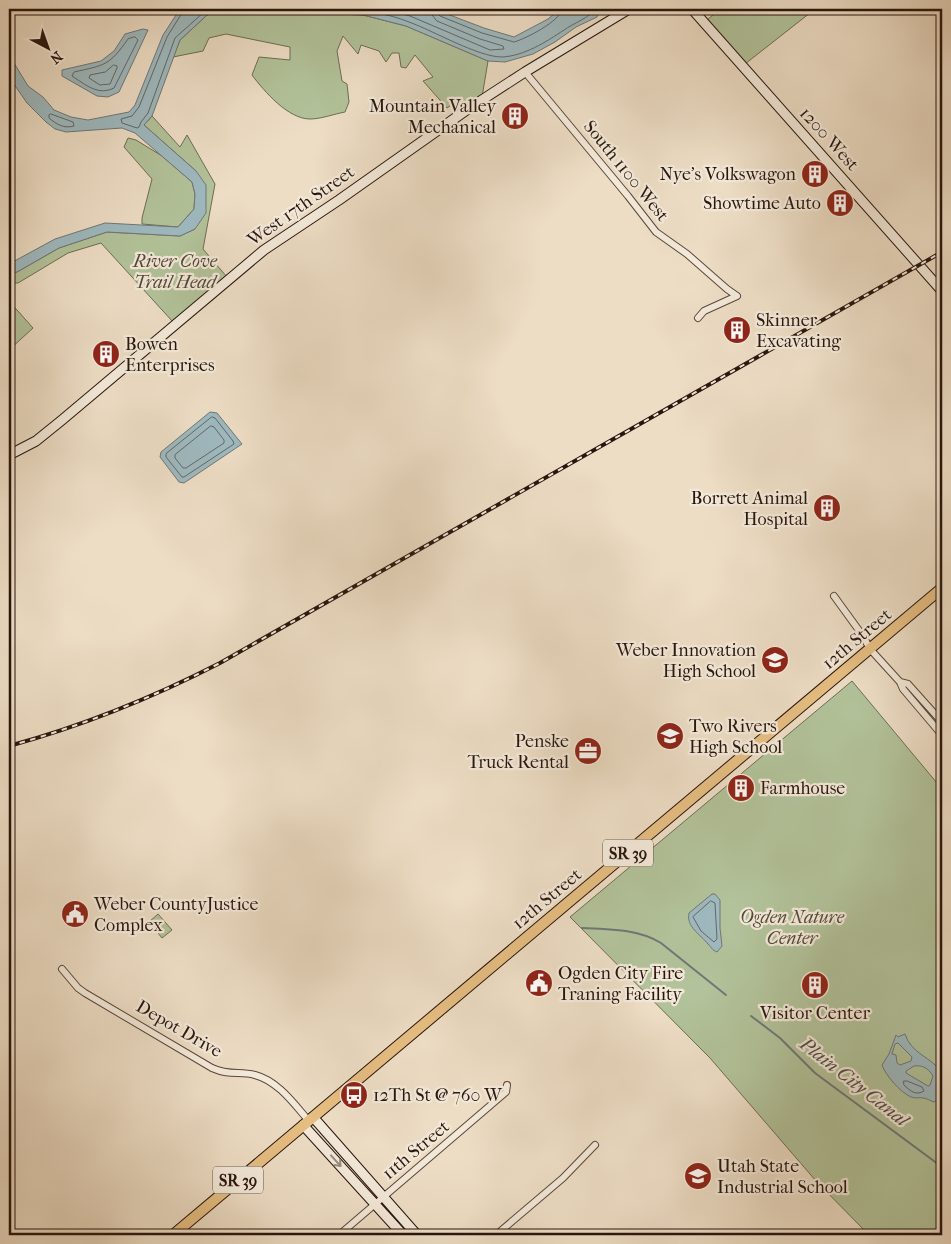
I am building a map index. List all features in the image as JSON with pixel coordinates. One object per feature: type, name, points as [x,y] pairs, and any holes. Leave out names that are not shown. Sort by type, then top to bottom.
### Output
[{"type":"main road","name":"12th Street","points":[[173,1235],[942,588]]},
{"type":"street","name":"West 17th Street","points":[[9,455],[36,441],[46,433],[264,250],[339,200],[468,109],[525,72],[630,9]]},
{"type":"street","name":"1200 West","points":[[692,9],[942,291]]},
{"type":"street","name":"South 1100 West","points":[[525,72],[656,232],[687,254],[726,289],[737,296],[721,303]]},
{"type":"street","points":[[698,318],[704,311],[721,303],[726,289]]},
{"type":"street","points":[[834,596],[863,636],[870,649],[900,682],[903,690],[942,735]]},
{"type":"street","points":[[900,682],[908,684],[942,722]]},
{"type":"street","points":[[913,701],[919,696]]},
{"type":"street","name":"Depot Drive","points":[[62,969],[78,988],[85,993],[212,1068],[230,1074],[257,1075],[266,1079],[285,1093],[375,1205],[403,1235]]},
{"type":"street","name":"11th Street","points":[[340,1235],[506,1092],[507,1085]]},
{"type":"street","name":"Depot Drive","points":[[309,1121],[417,1235]]},
{"type":"street","points":[[496,1235],[564,1178],[595,1146]]},
{"type":"green space","points":[[224,9],[363,15],[406,26],[488,61],[482,97],[462,110],[456,102],[447,108],[423,81],[433,77],[415,55],[406,68],[401,67],[399,53],[392,53],[386,62],[379,51],[361,45],[358,54],[343,36],[337,51],[342,81],[347,84],[349,102],[345,112],[314,119],[302,118],[277,103],[252,75],[259,57],[290,60],[290,47],[226,34],[209,38],[203,51],[173,57],[180,40],[207,15]]},
{"type":"green space","points":[[720,9],[815,9],[745,64],[707,20]]},
{"type":"green space","name":"River Cove Trail Head","points":[[152,116],[180,147],[187,135],[215,184],[203,249],[227,277],[173,322],[101,243],[68,253],[18,283],[9,283],[9,273],[17,272],[59,248],[107,232],[180,236],[195,229],[196,171],[144,125]]},
{"type":"green space","points":[[128,138],[136,140],[162,156],[192,182],[195,194],[194,209],[178,227],[142,224],[152,179],[124,147]]},
{"type":"green space","points":[[9,301],[33,328],[9,350]]},
{"type":"green space","name":"Ogden Nature Center","points":[[852,681],[942,789],[942,1235],[869,1235],[816,1181],[710,1058],[570,917]]},
{"type":"green space","points":[[158,914],[172,930],[162,938],[149,922]]},
{"type":"water","points":[[180,9],[224,9],[207,15],[180,40],[152,116],[144,125],[196,171],[206,185],[206,213],[195,229],[180,236],[107,232],[59,248],[17,272],[9,273],[9,264],[55,239],[105,223],[178,227],[194,209],[195,194],[192,182],[135,133],[122,128],[66,132],[55,129],[46,122],[27,103],[9,77],[9,48],[14,63],[28,86],[43,97],[54,110],[71,117],[88,120],[129,112],[135,105],[163,35]]},
{"type":"water","points":[[224,9],[434,9],[514,37],[548,19],[560,9],[601,9],[597,17],[576,27],[555,42],[533,54],[505,62],[488,61],[406,26],[363,15]]},
{"type":"water","points":[[143,29],[148,30],[119,92],[108,97],[97,96],[62,76],[62,70],[101,61],[114,51],[125,34]]},
{"type":"water","points":[[210,412],[217,413],[242,444],[184,483],[179,482],[160,457],[161,452]]},
{"type":"water","points":[[712,894],[715,894],[720,900],[722,946],[717,952],[694,930],[689,918],[689,913]]},
{"type":"water","points":[[905,1034],[912,1046],[942,1073],[939,1099],[934,1102],[924,1098],[911,1097],[898,1088],[887,1074],[882,1065],[889,1054],[896,1035],[898,1037]],"holes":[[[898,1043],[912,1057],[911,1061],[900,1065],[897,1063],[896,1055],[892,1054],[895,1044]],[[914,1066],[920,1066],[929,1071],[933,1076],[930,1085],[928,1086],[906,1073],[906,1071]]]},
{"type":"waterway","name":"Plain City Canal","points":[[582,928],[633,932],[652,938],[661,943],[726,995]]},
{"type":"waterway","name":"Plain City Canal","points":[[751,1016],[780,1038],[815,1073],[942,1167]]},
{"type":"railway","points":[[9,746],[63,730],[116,710],[169,688],[220,663],[942,252]]},
{"type":"place","name":"Mountain Valley Mechanical","points":[[515,116]]},
{"type":"place","name":"Nye's Volkswagon","points":[[815,174]]},
{"type":"place","name":"Showtime Auto","points":[[840,203]]},
{"type":"place","name":"Skinner Excavating","points":[[737,330]]},
{"type":"place","name":"Bowen Enterprises","points":[[106,354]]},
{"type":"place","name":"Borrett Animal Hospital","points":[[827,508]]},
{"type":"place","name":"Weber Innovation High School","points":[[775,660]]},
{"type":"place","name":"Two Rivers High School","points":[[670,736]]},
{"type":"place","name":"Penske Truck Rental","points":[[588,751]]},
{"type":"place","name":"Farmhouse","points":[[741,788]]},
{"type":"place","name":"Weber CountyJustice Complex","points":[[75,914]]},
{"type":"place","name":"Ogden City Fire Traning Facility","points":[[539,983]]},
{"type":"place","name":"Visitor Center","points":[[815,985]]},
{"type":"place","name":"12Th St @ 760 W","points":[[354,1095]]},
{"type":"place","name":"Utah State Industrial School","points":[[698,1176]]}]
